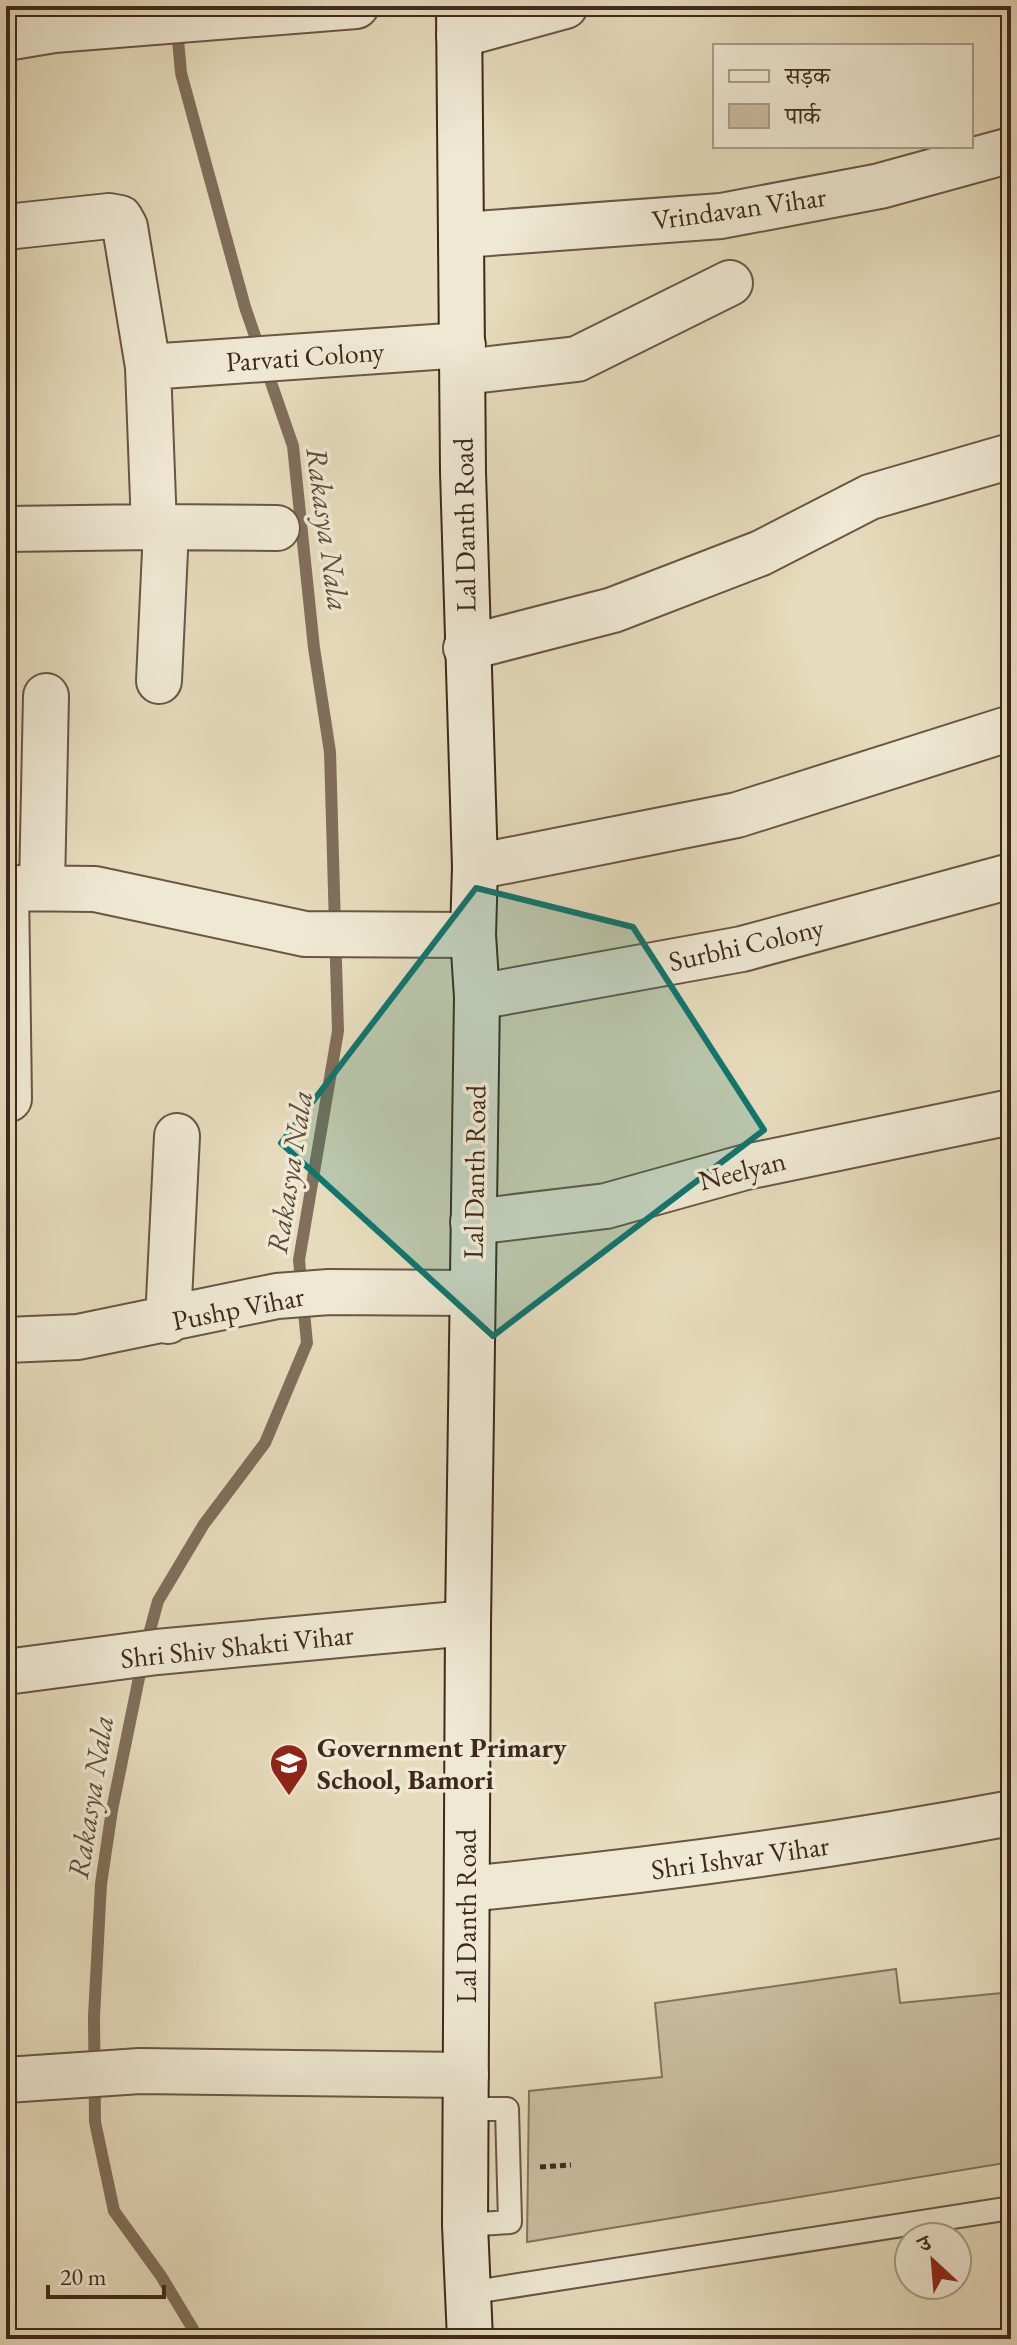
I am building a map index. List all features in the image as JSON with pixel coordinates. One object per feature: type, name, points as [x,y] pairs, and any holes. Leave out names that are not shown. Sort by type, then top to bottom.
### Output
[{"type":"street","points":[[6,38],[150,22],[356,6]]},
{"type":"street","points":[[459,21],[565,6]]},
{"type":"street","name":"Lal Danth Road","points":[[459,21],[466,648],[477,997],[468,1623],[465,2225],[470,2339]]},
{"type":"street","name":"Vrindavan Vihar","points":[[463,235],[721,216],[880,186],[1011,150]]},
{"type":"street","points":[[6,227],[109,216],[120,218],[125,227],[148,367],[160,528],[159,681]]},
{"type":"street","name":"Parvati Colony","points":[[148,367],[292,357],[577,359],[730,283]]},
{"type":"street","points":[[466,648],[613,610],[761,553],[870,497],[1011,456]]},
{"type":"street","points":[[6,529],[277,528]]},
{"type":"street","points":[[9,1099],[18,888],[46,696]]},
{"type":"street","points":[[475,867],[737,815],[1011,728]]},
{"type":"street","name":"Surbhi Colony","points":[[477,997],[742,949],[1011,876]]},
{"type":"street","points":[[18,888],[95,889],[305,934],[473,935]]},
{"type":"street","name":"Neelyan","points":[[473,1222],[606,1206],[746,1167],[1011,1112]]},
{"type":"street","points":[[168,1321],[177,1136]]},
{"type":"street","name":"Pushp Vihar","points":[[6,1340],[78,1337],[168,1321],[277,1296],[329,1292],[471,1293]]},
{"type":"street","name":"Shri Shiv Shakti Vihar","points":[[6,1672],[157,1652],[468,1623]]},
{"type":"street","name":"Shri Ishvar Vihar","points":[[467,1889],[654,1870],[912,1832],[1011,1813]]},
{"type":"street","points":[[6,2080],[121,2071],[466,2092]]},
{"type":"lane","points":[[468,2293],[1011,2208]]},
{"type":"highlighted area","points":[[476,888],[633,927],[764,1130],[493,1336],[281,1143]]},
{"type":"green space","points":[[896,1969],[900,2003],[1002,1993],[1011,1982],[1011,2162],[527,2242],[529,2091],[662,2077],[655,2003]]},
{"type":"waterway","name":"Rakasya Nala","points":[[146,1645],[158,1601],[204,1524],[265,1443],[307,1343],[299,1260],[338,1031],[330,752],[314,648],[293,446],[245,307],[181,73],[177,29]]},
{"type":"waterway","name":"Rakasya Nala","points":[[142,1663],[112,1810],[101,1884],[94,2016],[95,2122],[114,2211],[161,2276],[199,2339]]},
{"type":"place","name":"Government Primary School, Bamori","points":[[289,1797]]}]
